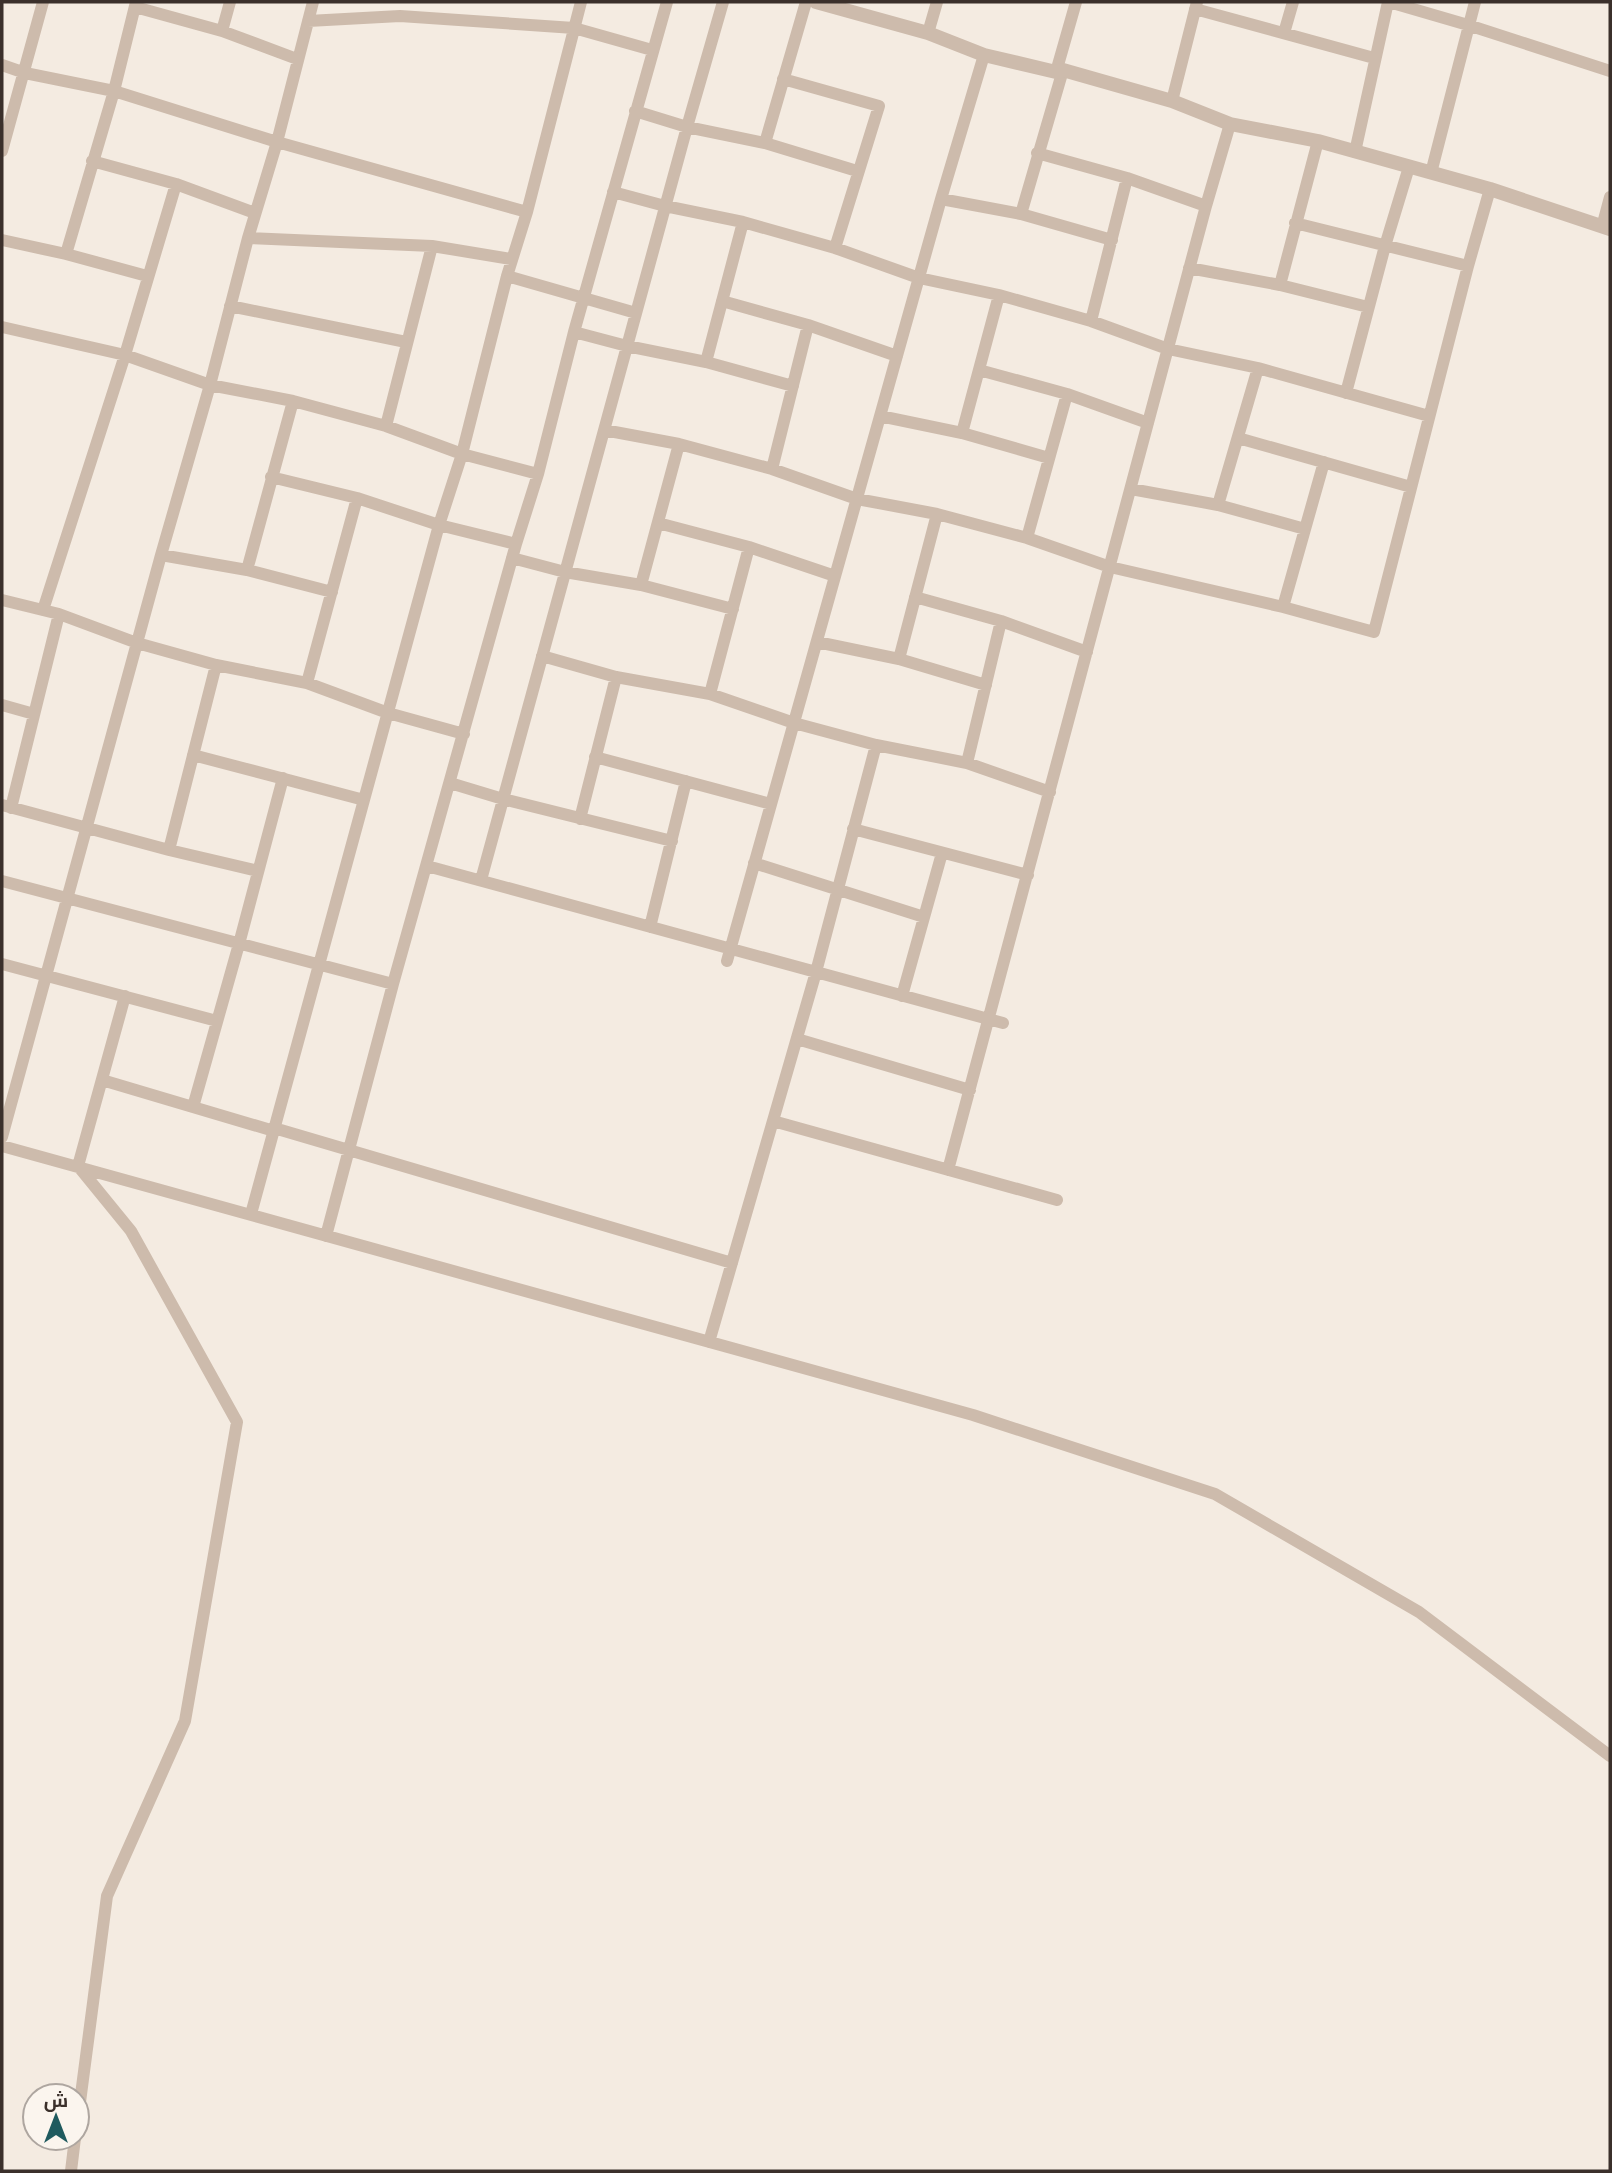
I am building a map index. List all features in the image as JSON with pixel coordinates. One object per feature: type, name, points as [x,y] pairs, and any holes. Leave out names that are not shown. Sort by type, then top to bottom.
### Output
[{"type":"street","points":[[2,151],[43,2]]},
{"type":"street","points":[[222,32],[230,2]]},
{"type":"street","points":[[2,1137],[161,555],[211,385],[313,2]]},
{"type":"street","points":[[400,16],[404,2]]},
{"type":"street","points":[[251,1214],[439,525],[462,453],[511,259],[527,212],[573,28],[582,2]]},
{"type":"street","points":[[326,1236],[393,985],[538,474],[574,332],[667,2]]},
{"type":"street","points":[[481,880],[723,2]]},
{"type":"street","points":[[765,144],[806,2]]},
{"type":"street","points":[[816,2],[928,33],[984,55],[1059,71],[1172,101],[1230,124],[1318,141],[1490,189],[1606,228],[1610,197]]},
{"type":"street","points":[[928,33],[937,2]]},
{"type":"street","points":[[1021,214],[1076,2]]},
{"type":"street","points":[[1284,33],[1293,2]]},
{"type":"street","points":[[1354,152],[1389,2],[1610,71]]},
{"type":"street","points":[[1431,173],[1475,2]]},
{"type":"street","points":[[66,254],[136,5],[297,59]]},
{"type":"street","points":[[1172,101],[1196,5],[1374,58]]},
{"type":"street","points":[[308,21],[400,16],[573,28],[652,50]]},
{"type":"street","points":[[729,955],[941,199],[984,55]]},
{"type":"street","points":[[2,65],[25,73],[114,91],[277,142],[527,212]]},
{"type":"street","points":[[783,79],[879,106],[835,248]]},
{"type":"street","points":[[635,111],[857,171]]},
{"type":"street","points":[[948,1170],[1189,268],[1230,124]]},
{"type":"street","points":[[1280,285],[1318,141]]},
{"type":"street","points":[[1037,153],[1127,178],[1206,206]]},
{"type":"street","points":[[92,161],[176,184],[255,213]]},
{"type":"street","points":[[1346,393],[1409,167]]},
{"type":"street","points":[[1091,321],[1127,178]]},
{"type":"street","points":[[43,610],[125,355],[176,184]]},
{"type":"street","points":[[604,430],[679,444],[772,469],[857,499],[937,514],[1027,538],[1110,567],[1283,607],[1374,632],[1490,189]]},
{"type":"street","points":[[613,192],[743,222],[835,248],[919,278],[999,295],[1091,321],[1168,349],[1258,368],[1429,416]]},
{"type":"street","points":[[941,199],[1021,214],[1112,240]]},
{"type":"street","points":[[706,362],[743,222]]},
{"type":"street","points":[[1295,223],[1468,266]]},
{"type":"street","points":[[248,238],[432,246],[511,259]]},
{"type":"street","points":[[2,240],[147,276]]},
{"type":"street","points":[[386,426],[432,246]]},
{"type":"street","points":[[1189,268],[1280,285],[1368,307]]},
{"type":"street","points":[[507,276],[636,313]]},
{"type":"street","points":[[962,433],[999,295]]},
{"type":"street","points":[[722,301],[808,325],[897,356]]},
{"type":"street","points":[[230,306],[406,342]]},
{"type":"street","points":[[772,469],[808,325]]},
{"type":"street","points":[[2,327],[125,355],[211,385],[293,401],[386,426],[462,453],[538,474]]},
{"type":"street","points":[[574,332],[706,362],[793,386]]},
{"type":"street","points":[[1218,505],[1258,368]]},
{"type":"street","points":[[979,370],[1067,394],[1148,424]]},
{"type":"street","points":[[1027,538],[1067,394]]},
{"type":"street","points":[[247,570],[293,401]]},
{"type":"street","points":[[880,416],[962,433],[1049,458]]},
{"type":"street","points":[[1238,438],[1411,487]]},
{"type":"street","points":[[641,585],[679,444]]},
{"type":"street","points":[[1283,607],[1324,462]]},
{"type":"street","points":[[271,477],[357,498],[514,551],[565,572],[641,585],[733,609]]},
{"type":"street","points":[[1130,489],[1218,505],[1305,529]]},
{"type":"street","points":[[307,683],[357,498]]},
{"type":"street","points":[[899,659],[937,514]]},
{"type":"street","points":[[658,523],[749,547],[835,576]]},
{"type":"street","points":[[710,694],[749,547]]},
{"type":"street","points":[[161,555],[247,570],[332,592]]},
{"type":"street","points":[[915,597],[1001,621],[1087,652]]},
{"type":"street","points":[[2,600],[59,614],[137,643],[216,665],[307,683],[388,713],[464,734]]},
{"type":"street","points":[[59,614],[34,715],[7,807],[258,871]]},
{"type":"street","points":[[967,763],[1001,621]]},
{"type":"street","points":[[817,642],[899,659],[986,685]]},
{"type":"street","points":[[542,656],[616,677],[710,694],[794,723],[876,745],[967,763],[1050,792]]},
{"type":"street","points":[[169,850],[216,665]]},
{"type":"street","points":[[580,819],[616,677]]},
{"type":"street","points":[[2,705],[34,715]]},
{"type":"street","points":[[709,1342],[816,972],[876,745]]},
{"type":"street","points":[[193,755],[364,800]]},
{"type":"street","points":[[595,757],[771,804]]},
{"type":"street","points":[[193,1107],[283,778]]},
{"type":"street","points":[[650,927],[686,781]]},
{"type":"street","points":[[450,783],[672,841]]},
{"type":"street","points":[[853,829],[1028,875]]},
{"type":"street","points":[[902,996],[942,853]]},
{"type":"street","points":[[754,863],[924,917]]},
{"type":"street","points":[[428,866],[650,927],[729,955],[816,972],[1003,1023]]},
{"type":"street","points":[[2,881],[393,985]]},
{"type":"street","points":[[2,964],[217,1021]]},
{"type":"street","points":[[78,1166],[125,996]]},
{"type":"street","points":[[797,1039],[970,1090]]},
{"type":"street","points":[[102,1080],[732,1263]]},
{"type":"street","points":[[773,1121],[1057,1200]]},
{"type":"street","points":[[2,1146],[973,1415],[1215,1494],[1419,1612],[1610,1756]]},
{"type":"street","points":[[78,1166],[131,1231],[237,1422],[185,1721],[107,1896],[83,2082]]},
{"type":"street","points":[[71,2171],[73,2152]]}]
